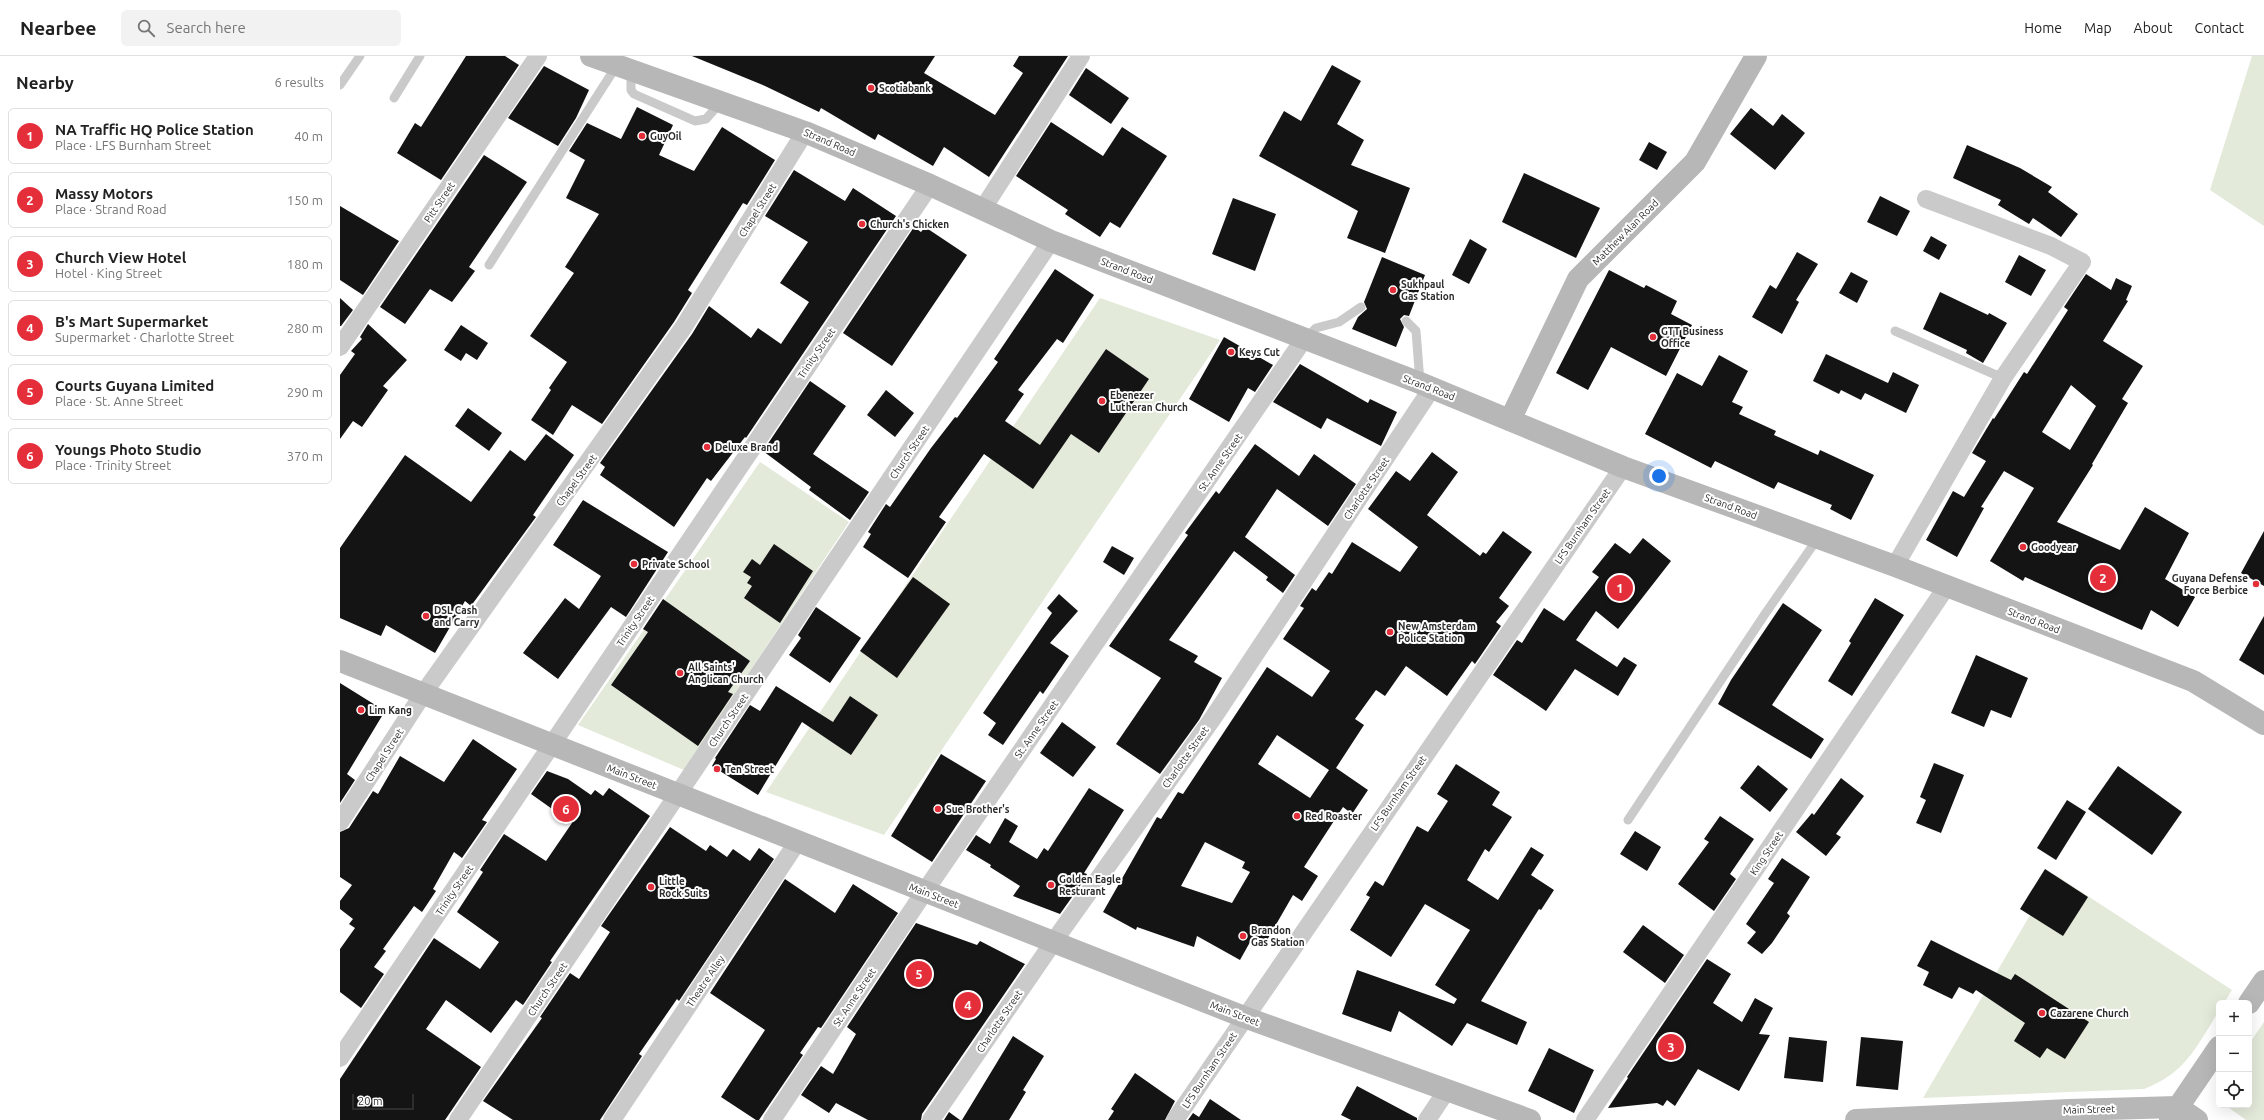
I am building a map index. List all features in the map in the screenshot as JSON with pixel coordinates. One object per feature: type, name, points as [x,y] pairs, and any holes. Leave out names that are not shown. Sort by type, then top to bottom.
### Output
[{"type":"street","name":"Pitt Street","points":[[340,347],[538,56]]},
{"type":"street","name":"Strand Road","points":[[591,56],[620,64],[805,132],[930,185],[1051,241],[1426,386],[1623,467],[1895,566],[2193,681],[2264,724]]},
{"type":"street","points":[[982,210],[1081,56]]},
{"type":"street","name":"Matthew Alan Road","points":[[1510,420],[1578,279],[1695,162],[1756,56]]},
{"type":"street","name":"Chapel Street","points":[[340,822],[423,694],[677,337],[805,132]]},
{"type":"street","name":"Trinity Street","points":[[340,1058],[930,185]]},
{"type":"street","points":[[1895,566],[2003,378],[2082,262],[2051,246],[1926,199]]},
{"type":"street","name":"Church Street","points":[[458,1120],[1051,241]]},
{"type":"street","name":"St. Anne Street","points":[[772,1120],[924,891],[1304,339]]},
{"type":"street","name":"Charlotte Street","points":[[931,1120],[1054,941],[1213,718],[1426,386]]},
{"type":"street","name":"LFS Burnham Street","points":[[1175,1120],[1244,1017],[1623,467]]},
{"type":"street","name":"King Street","points":[[1585,1120],[1947,586]]},
{"type":"street","name":"Main Street","points":[[340,661],[1244,1017],[1447,1090],[1518,1118]]},
{"type":"street","name":"Theatre Alley","points":[[612,1120],[798,842]]},
{"type":"street","points":[[2251,1000],[2264,981]]},
{"type":"street","points":[[2197,1120],[2174,1114],[2216,1051]]},
{"type":"street","points":[[1427,1120],[1447,1090]]},
{"type":"street","name":"Main Street","points":[[1856,1120],[2069,1110],[2174,1114]]},
{"type":"lane","points":[[340,85],[360,56]]},
{"type":"lane","points":[[394,98],[420,56]]},
{"type":"lane","points":[[489,265],[620,64]]},
{"type":"lane","points":[[1304,339],[1316,328],[1339,322],[1361,308]]},
{"type":"lane","points":[[1406,321],[1416,331],[1426,386]]},
{"type":"lane","points":[[1895,331],[2003,378]]},
{"type":"lane","points":[[1628,820],[1765,614],[1818,538]]},
{"type":"green space","points":[[2252,56],[2264,56],[2264,226],[2210,190]]},
{"type":"green space","points":[[1100,298],[1220,340],[884,835],[766,792]],"holes":[[[1106,349],[1149,379],[1099,453],[1055,423]]]},
{"type":"green space","points":[[760,462],[849,522],[684,770],[578,725]],"holes":[[[668,603],[693,742],[611,685]]]},
{"type":"green space","points":[[2054,874],[2232,990],[2226,1000],[2216,1000],[2216,1016],[2189,1058],[2170,1075],[2158,1083],[2144,1089],[1923,1098]]},
{"type":"green space","points":[[2264,1022],[2264,1120],[2246,1120],[2229,1108],[2252,1108],[2252,1040]]},
{"type":"building","points":[[466,56],[505,56],[519,65],[441,180],[397,153],[415,123],[421,127]]},
{"type":"building","points":[[692,56],[935,56],[924,73],[995,115],[1023,73],[1013,66],[1019,56],[1068,56],[989,177],[944,147],[933,166],[878,134],[875,140],[821,108],[819,112],[765,86]]},
{"type":"building","points":[[1332,65],[1361,81],[1337,124],[1364,140],[1351,165],[1410,188],[1385,253],[1347,238],[1358,211],[1259,156],[1284,111],[1301,121]]},
{"type":"building","points":[[544,66],[589,90],[576,118],[558,146],[508,118]]},
{"type":"building","points":[[1086,68],[1129,98],[1111,124],[1069,95]]},
{"type":"building","points":[[637,107],[673,125],[659,155],[694,171],[722,127],[775,160],[747,205],[743,203],[688,290],[692,293],[674,322],[602,424],[572,405],[553,435],[531,420],[551,390],[549,388],[567,362],[530,336],[574,273],[565,267],[599,214],[566,198],[585,160],[569,151],[587,123],[621,139]]},
{"type":"building","points":[[1751,108],[1773,126],[1782,114],[1805,133],[1775,170],[1730,134]]},
{"type":"building","points":[[1051,122],[1103,156],[1122,127],[1167,156],[1120,228],[1110,222],[1100,237],[1065,214],[1068,210],[1016,176]]},
{"type":"building","points":[[1649,142],[1667,152],[1657,170],[1639,160]]},
{"type":"building","points":[[1967,145],[2020,168],[2052,187],[2048,192],[2078,214],[2061,237],[2033,218],[2029,224],[1998,205],[2001,200],[1953,178]]},
{"type":"building","points":[[484,155],[527,182],[469,267],[475,271],[452,302],[430,289],[405,324],[380,307]]},
{"type":"building","points":[[794,170],[845,201],[853,188],[896,216],[746,438],[745,437],[711,481],[707,478],[674,527],[600,475],[605,467],[600,463],[692,334],[709,306],[751,338],[758,328],[781,344],[809,302],[780,283],[808,242],[765,216]]},
{"type":"building","points":[[1524,173],[1600,208],[1576,258],[1502,222]]},
{"type":"building","points":[[1880,196],[1910,211],[1897,236],[1867,222]]},
{"type":"building","points":[[1233,198],[1276,214],[1255,271],[1212,254]]},
{"type":"building","points":[[340,206],[399,241],[363,295],[340,280]]},
{"type":"building","points":[[914,227],[921,232],[925,227],[967,255],[892,366],[843,333]]},
{"type":"building","points":[[1931,236],[1947,245],[1939,260],[1923,251]]},
{"type":"building","points":[[1470,239],[1487,249],[1469,284],[1452,275]]},
{"type":"building","points":[[1797,252],[1818,264],[1796,300],[1799,302],[1782,334],[1752,317],[1770,285],[1776,289]]},
{"type":"building","points":[[2019,255],[2046,270],[2031,296],[2005,282]]},
{"type":"building","points":[[1382,257],[1425,275],[1409,316],[1404,315],[1400,319],[1404,327],[1396,347],[1352,329],[1358,317],[1367,309],[1364,302]]},
{"type":"building","points":[[1055,269],[1094,295],[1063,343],[1057,339],[1018,390],[1024,394],[1005,421],[1040,445],[1106,349],[1149,379],[1099,453],[1071,434],[1033,489],[984,454],[939,517],[946,522],[908,578],[863,547],[871,534],[868,532],[886,504],[890,507],[931,448],[955,417],[957,418],[998,362],[994,359]]},
{"type":"building","points":[[1609,270],[1644,288],[1646,285],[1677,301],[1671,314],[1692,325],[1666,376],[1611,347],[1588,390],[1556,373]]},
{"type":"building","points":[[1851,272],[1868,281],[1857,303],[1839,293]]},
{"type":"building","points":[[2086,274],[2111,290],[2116,278],[2132,286],[2126,300],[2128,301],[2103,341],[2143,366],[2122,399],[2128,403],[2092,464],[2093,465],[2057,522],[2120,550],[2145,507],[2189,533],[2165,579],[2195,597],[2178,627],[2151,610],[2142,630],[2025,577],[2023,581],[1990,561],[2034,488],[2004,471],[1981,507],[1984,508],[1957,557],[1926,540],[1953,491],[1964,497],[1986,461],[1972,453],[1993,418],[1994,419],[2024,372],[2027,374],[2068,310],[2064,307]],"holes":[[[2071,385],[2096,406],[2070,450],[2042,432]]]},
{"type":"building","points":[[1940,292],[1988,315],[1989,313],[2007,323],[1983,363],[1966,353],[1967,350],[1923,329]]},
{"type":"building","points":[[340,298],[353,310],[341,326],[340,326]]},
{"type":"building","points":[[368,324],[407,360],[383,386],[388,390],[362,427],[353,421],[340,439],[340,375],[355,354],[351,351],[362,339],[360,337]]},
{"type":"building","points":[[461,325],[488,343],[477,360],[466,353],[461,361],[444,350]]},
{"type":"building","points":[[1224,337],[1273,365],[1255,392],[1248,388],[1229,422],[1189,399]]},
{"type":"building","points":[[1826,354],[1888,383],[1893,372],[1919,385],[1906,413],[1865,393],[1861,400],[1841,390],[1839,394],[1813,381]]},
{"type":"building","points":[[1719,355],[1748,371],[1732,402],[1743,407],[1739,414],[1776,431],[1774,435],[1818,455],[1820,450],[1874,475],[1851,520],[1830,509],[1832,505],[1778,482],[1774,489],[1715,461],[1711,468],[1645,434],[1677,373],[1702,386]]},
{"type":"building","points":[[1300,364],[1368,403],[1370,399],[1397,412],[1381,446],[1327,418],[1321,429],[1273,402]]},
{"type":"building","points":[[810,381],[846,406],[813,454],[869,492],[850,520],[809,490],[811,487],[763,451]]},
{"type":"building","points":[[886,390],[914,413],[895,437],[867,415]]},
{"type":"building","points":[[468,408],[502,433],[489,451],[455,426]]},
{"type":"building","points":[[546,434],[574,455],[533,515],[536,517],[471,606],[465,601],[435,653],[386,625],[381,636],[340,618],[340,548],[405,455],[471,502],[510,450],[525,461]]},
{"type":"building","points":[[1255,444],[1299,476],[1314,454],[1356,484],[1328,526],[1277,489],[1245,537],[1295,575],[1283,593],[1266,580],[1268,577],[1234,551],[1169,640],[1198,656],[1194,662],[1222,678],[1199,720],[1160,774],[1116,744],[1161,678],[1109,646],[1188,535],[1185,533],[1216,491],[1219,494]]},
{"type":"building","points":[[1432,452],[1458,472],[1427,515],[1480,556],[1483,552],[1486,554],[1503,531],[1532,552],[1499,598],[1509,606],[1496,622],[1501,626],[1475,664],[1472,661],[1447,696],[1406,666],[1385,696],[1376,690],[1355,719],[1364,725],[1336,768],[1368,790],[1352,814],[1343,807],[1304,867],[1318,876],[1302,901],[1293,895],[1266,942],[1254,935],[1240,960],[1197,936],[1194,947],[1137,927],[1136,930],[1103,912],[1157,817],[1161,819],[1178,792],[1183,794],[1267,667],[1312,697],[1330,671],[1283,639],[1304,608],[1300,606],[1312,588],[1316,591],[1329,572],[1332,574],[1352,542],[1400,572],[1418,547],[1368,509],[1396,471],[1410,481]],"holes":[[[1277,735],[1329,770],[1310,798],[1258,764]],[[1205,842],[1245,862],[1242,868],[1250,872],[1232,903],[1181,886]]]},
{"type":"building","points":[[583,500],[668,552],[626,617],[611,607],[558,679],[523,653],[565,598],[579,609],[601,576],[553,545]]},
{"type":"building","points":[[2264,531],[2264,586],[2241,573]]},
{"type":"building","points":[[1643,538],[1671,561],[1618,629],[1596,611],[1576,640],[1617,667],[1624,657],[1637,665],[1618,696],[1575,669],[1546,711],[1493,675],[1517,640],[1522,643],[1544,608],[1564,621],[1599,577],[1592,572],[1615,543],[1630,554]]},
{"type":"building","points":[[774,544],[813,571],[780,623],[744,598],[752,586],[747,583],[751,577],[743,572],[752,559],[760,565]]},
{"type":"building","points":[[1112,546],[1134,558],[1124,575],[1103,562]]},
{"type":"building","points":[[913,577],[950,604],[897,678],[860,651]]},
{"type":"building","points":[[1059,594],[1078,611],[1050,643],[1069,656],[1043,694],[1040,691],[1003,745],[988,735],[996,723],[983,713],[1052,613],[1047,608]]},
{"type":"building","points":[[1875,598],[1904,615],[1852,696],[1828,681],[1851,643],[1849,641]]},
{"type":"building","name":"All Saints' Anglican Church","points":[[663,599],[750,661],[728,692],[733,694],[698,746],[611,685],[648,632],[643,629]]},
{"type":"building","points":[[1783,603],[1822,630],[1772,705],[1824,739],[1811,759],[1718,704],[1731,680]]},
{"type":"building","points":[[816,607],[861,638],[830,683],[789,655],[801,638],[798,635]]},
{"type":"building","points":[[2264,616],[2264,675],[2239,660]]},
{"type":"building","points":[[1976,655],[2028,678],[2011,718],[1991,710],[1984,727],[1951,713]]},
{"type":"building","points":[[340,683],[385,711],[347,774],[355,780],[340,803]]},
{"type":"building","points":[[776,686],[833,722],[850,696],[878,715],[851,755],[802,722],[758,795],[712,766],[716,759],[715,758],[750,705],[760,711]]},
{"type":"building","points":[[1062,722],[1096,747],[1073,777],[1040,753]]},
{"type":"building","points":[[473,739],[517,769],[482,820],[487,822],[462,858],[454,852],[433,889],[436,891],[422,912],[414,906],[383,949],[386,951],[374,967],[384,974],[361,1008],[340,992],[340,949],[355,928],[349,924],[353,919],[340,909],[340,901],[352,885],[340,877],[340,832],[349,828],[373,791],[378,794],[400,756],[444,782]]},
{"type":"building","name":"Sue Brother's","points":[[941,754],[986,781],[932,862],[891,836]]},
{"type":"building","points":[[1934,763],[1964,775],[1941,833],[1916,823],[1926,800],[1920,797]]},
{"type":"building","points":[[1456,764],[1500,792],[1492,805],[1512,817],[1489,852],[1485,849],[1467,880],[1498,900],[1531,847],[1544,855],[1531,875],[1554,890],[1541,910],[1539,909],[1481,1001],[1527,1022],[1517,1045],[1467,1023],[1452,1046],[1399,1011],[1391,1032],[1342,1014],[1357,970],[1454,1004],[1457,999],[1435,985],[1470,930],[1425,904],[1391,957],[1350,930],[1370,897],[1366,895],[1375,881],[1383,886],[1417,826],[1428,832],[1448,801],[1437,794]]},
{"type":"building","points":[[1758,765],[1788,789],[1770,812],[1740,788]]},
{"type":"building","points":[[2118,766],[2182,812],[2152,855],[2088,809]]},
{"type":"building","points":[[547,771],[568,779],[591,795],[595,790],[603,796],[609,788],[650,816],[550,961],[552,962],[523,1005],[516,1000],[491,1033],[446,1000],[426,1029],[481,1067],[445,1120],[340,1120],[340,1079],[434,938],[480,969],[499,942],[457,912],[483,872],[480,870],[504,834],[546,861],[572,823],[531,794]]},
{"type":"building","points":[[1841,778],[1864,796],[1836,834],[1841,837],[1826,856],[1796,832],[1812,813],[1814,815]]},
{"type":"building","points":[[1089,788],[1124,810],[1084,873],[1087,874],[1082,883],[1060,914],[1013,896],[1020,886],[990,867],[991,865],[966,850],[976,835],[990,844],[1005,818],[1018,826],[1009,842],[1037,859],[1044,848],[1048,851]]},
{"type":"building","points":[[2067,800],[2086,812],[2056,860],[2037,848]]},
{"type":"building","points":[[1720,816],[1754,839],[1730,874],[1736,879],[1714,911],[1678,884],[1709,842],[1704,839]]},
{"type":"building","points":[[670,827],[706,851],[710,845],[727,857],[733,849],[750,861],[759,848],[774,859],[679,1001],[677,999],[639,1054],[642,1056],[600,1120],[513,1120],[483,1101],[542,1018],[540,1017],[570,973],[579,979],[610,932],[601,926]]},
{"type":"building","points":[[1635,831],[1661,847],[1647,871],[1620,854]]},
{"type":"building","points":[[1782,858],[1810,877],[1787,913],[1790,916],[1772,943],[1762,954],[1747,943],[1756,932],[1746,924],[1774,883],[1768,879]]},
{"type":"building","points":[[2045,869],[2088,897],[2063,936],[2020,909]]},
{"type":"building","points":[[785,879],[835,913],[853,884],[898,913],[821,1028],[818,1027],[800,1053],[803,1055],[759,1120],[756,1120],[721,1097],[765,1030],[710,993]]},
{"type":"building","points":[[916,923],[977,945],[980,941],[1025,964],[922,1114],[921,1120],[868,1120],[836,1103],[829,1113],[801,1095],[821,1066],[833,1074],[856,1034],[847,1027]]},
{"type":"building","points":[[1643,925],[1684,955],[1665,983],[1623,952]]},
{"type":"building","points":[[1931,940],[2011,980],[2015,974],[2089,1022],[2065,1059],[2047,1048],[2040,1058],[2014,1041],[2025,1023],[1976,990],[1973,994],[1959,987],[1952,999],[1923,985],[1929,972],[1917,966]]},
{"type":"building","points":[[1707,959],[1731,974],[1713,1003],[1742,1022],[1755,998],[1773,1008],[1759,1034],[1770,1035],[1739,1091],[1698,1069],[1675,1106],[1667,1100],[1663,1106],[1657,1103],[1608,1108],[1628,1078],[1627,1077]]},
{"type":"building","points":[[1013,1036],[1044,1056],[1023,1090],[1026,1092],[1009,1120],[962,1120]]},
{"type":"building","points":[[1789,1037],[1827,1041],[1823,1082],[1784,1078]]},
{"type":"building","points":[[1861,1037],[1903,1041],[1898,1090],[1856,1086]]},
{"type":"building","points":[[1549,1048],[1594,1070],[1574,1113],[1528,1091]]},
{"type":"building","points":[[1135,1073],[1175,1101],[1165,1120],[1108,1120],[1114,1111],[1111,1109]]},
{"type":"building","points":[[1357,1086],[1417,1118],[1417,1120],[1351,1120],[1341,1115]]},
{"type":"building","points":[[1210,1099],[1241,1120],[1188,1120],[1193,1113],[1199,1117]]},
{"type":"building","points":[[949,1112],[960,1120],[944,1120]]},
{"type":"place","name":"Scotiabank","points":[[871,88]]},
{"type":"place","name":"GuyOil","points":[[642,136]]},
{"type":"place","name":"Church's Chicken","points":[[862,224]]},
{"type":"place","name":"Sukhpaul Gas Station","points":[[1393,290]]},
{"type":"place","name":"GTT Business Office","points":[[1653,337]]},
{"type":"place","name":"Keys Cut","points":[[1231,352]]},
{"type":"place","name":"Ebenezer Lutheran Church","points":[[1102,401]]},
{"type":"place","name":"Deluxe Brand","points":[[707,447]]},
{"type":"place","name":"Goodyear","points":[[2023,547]]},
{"type":"place","name":"Private School","points":[[634,564]]},
{"type":"place","name":"Massy Motors","points":[[2103,578]]},
{"type":"place","name":"Guyana Defense Force Berbice","points":[[2256,584]]},
{"type":"place","name":"NA Traffic HQ Police Station","points":[[1620,588]]},
{"type":"place","name":"DSL Cash and Carry","points":[[426,616]]},
{"type":"place","name":"New Amsterdam Police Station","points":[[1390,632]]},
{"type":"place","name":"All Saints' Anglican Church","points":[[680,673]]},
{"type":"place","name":"Lim Kang","points":[[361,710]]},
{"type":"place","name":"Ten Street","points":[[717,769]]},
{"type":"place","name":"Youngs Photo Studio","points":[[566,809]]},
{"type":"place","name":"Sue Brother's","points":[[938,809]]},
{"type":"place","name":"Red Roaster","points":[[1297,816]]},
{"type":"place","name":"Golden Eagle Resturant","points":[[1051,885]]},
{"type":"place","name":"Little Rock Suits","points":[[651,887]]},
{"type":"place","name":"Brandon Gas Station","points":[[1243,936]]},
{"type":"place","name":"Courts Guyana Limited","points":[[919,974]]},
{"type":"place","name":"B's Mart Supermarket","points":[[968,1005]]},
{"type":"place","name":"Cazarene Church","points":[[2042,1013]]},
{"type":"place","name":"Church View Hotel","points":[[1671,1047]]}]
